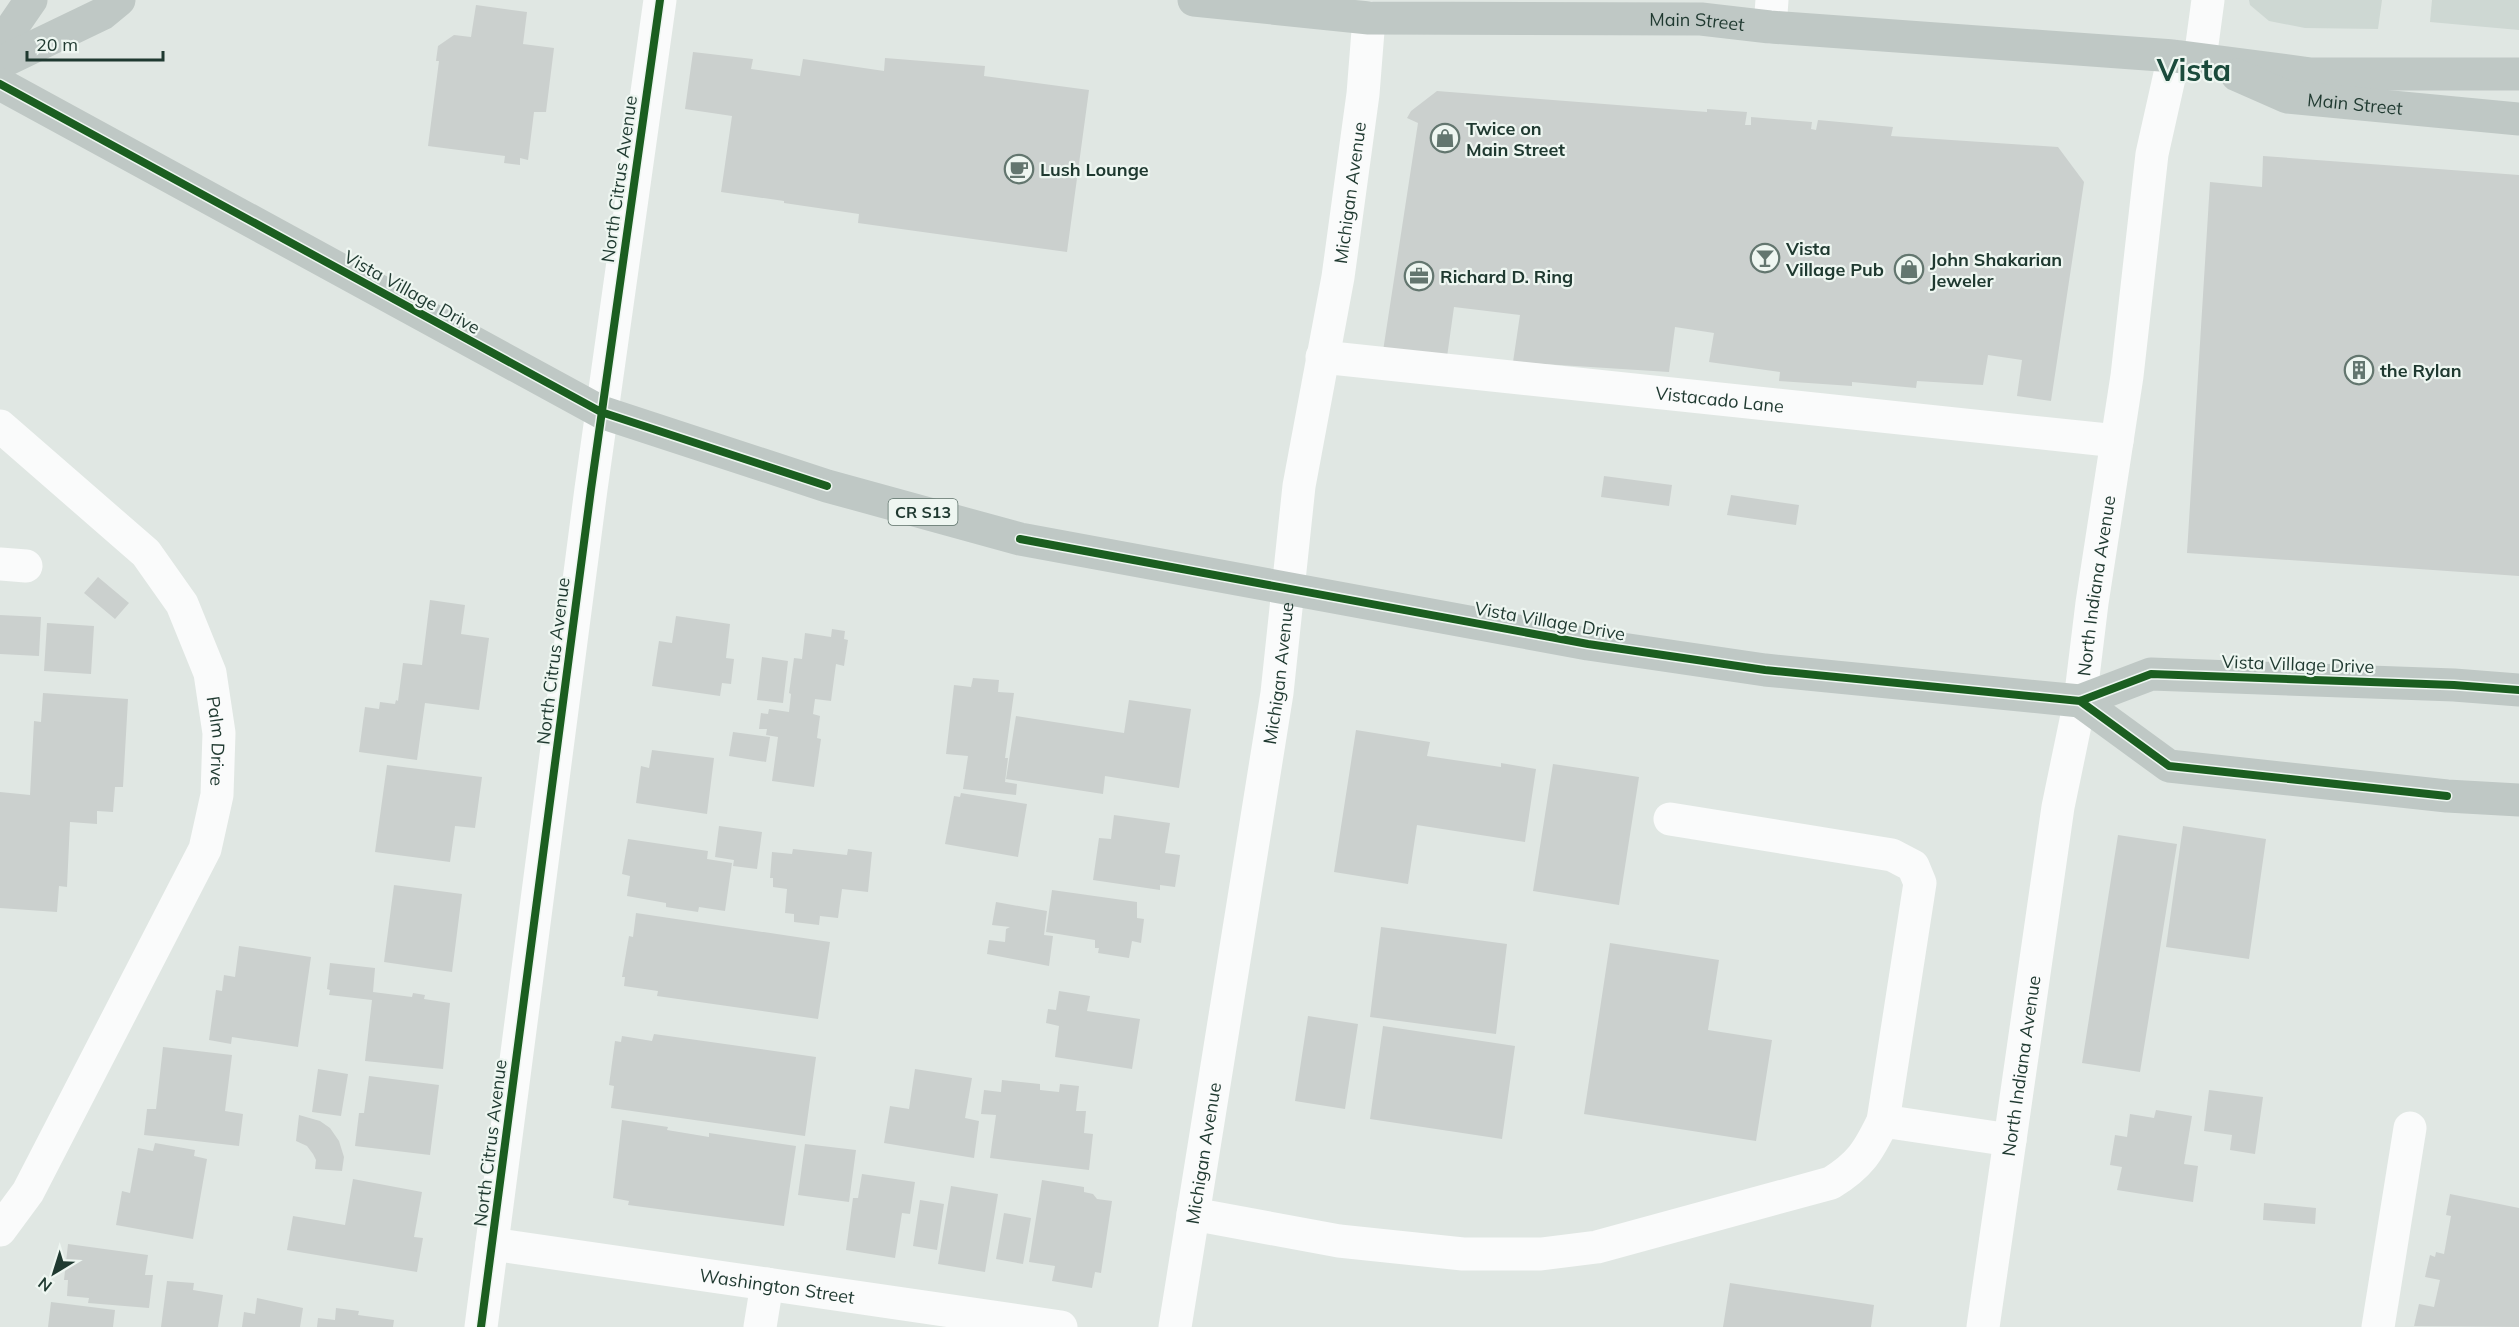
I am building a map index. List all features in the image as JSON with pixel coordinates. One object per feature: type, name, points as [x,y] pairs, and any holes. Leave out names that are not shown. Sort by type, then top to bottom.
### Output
[{"type":"main road","points":[[0,45],[31,0]]},
{"type":"main road","points":[[0,63],[102,14],[119,0]]},
{"type":"main road","name":"Main Street","points":[[1194,0],[1369,18],[1701,20],[1771,13],[2187,58],[2311,74],[2519,74]]},
{"type":"main road","name":"Main Street","points":[[2187,58],[2287,97],[2519,119]]},
{"type":"main road","name":"Vista Village Drive","points":[[0,84],[601,412],[827,486],[1020,539],[1588,644],[1765,670],[2080,701],[2151,674],[2454,684],[2519,690]]},
{"type":"main road","points":[[2080,701],[2169,766],[2447,796],[2519,800]]},
{"type":"street","name":"North Citrus Avenue","points":[[481,1327],[601,412],[660,0]]},
{"type":"street","name":"North Indiana Avenue","points":[[1983,1327],[2058,807],[2080,701],[2091,603],[2117,441],[2152,154],[2208,0]]},
{"type":"street","name":"Michigan Avenue","points":[[1175,1327],[1276,693],[1299,486],[1338,277],[1363,94],[1369,18]]},
{"type":"street","name":"Vistacado Lane","points":[[1322,357],[2117,441]]},
{"type":"street","name":"Palm Drive","points":[[0,426],[146,554],[176,595],[182,604],[210,673],[219,733],[217,795],[205,849],[28,1192],[0,1230]]},
{"type":"street","points":[[1193,1214],[1339,1241],[1463,1254],[1541,1254],[1597,1247],[1831,1183],[1854,1169],[1872,1145],[1883,1121],[1920,883],[1913,866],[1892,855],[1670,819]]},
{"type":"street","points":[[1883,1121],[2010,1140]]},
{"type":"street","points":[[2378,1327],[2410,1128]]},
{"type":"street","name":"Washington Street","points":[[492,1244],[1061,1327]]},
{"type":"street","points":[[760,1327],[767,1284]]},
{"type":"shaded area","points":[[2249,0],[2382,0],[2378,29],[2305,28],[2269,21],[2250,5]]},
{"type":"shaded area","points":[[2432,0],[2519,0],[2519,30],[2430,22]]},
{"type":"building","points":[[476,5],[527,12],[523,44],[554,48],[546,112],[534,112],[528,160],[520,158],[520,165],[504,163],[505,156],[428,146],[439,61],[436,61],[438,46],[454,35],[471,37]]},
{"type":"building","points":[[693,52],[753,59],[751,69],[800,76],[803,59],[884,71],[885,58],[985,66],[984,76],[1089,90],[1067,252],[858,223],[859,214],[721,192],[732,116],[685,109]]},
{"type":"building","points":[[1437,91],[1707,112],[1707,109],[1747,112],[1745,125],[1751,125],[1751,117],[1812,122],[1811,129],[1816,130],[1818,120],[1893,127],[1891,136],[2058,147],[2084,182],[2051,401],[2017,396],[2022,360],[1988,355],[1983,385],[1917,381],[1916,388],[1852,382],[1852,386],[1779,381],[1780,372],[1709,362],[1714,333],[1675,327],[1669,372],[1513,362],[1520,315],[1454,307],[1447,357],[1383,351],[1418,123],[1407,118],[1411,111]]},
{"type":"building","name":"the Rylan","points":[[2263,156],[2519,175],[2519,576],[2187,553],[2210,182],[2262,187]]},
{"type":"building","points":[[1604,476],[1672,485],[1669,506],[1601,497]]},
{"type":"building","points":[[1731,495],[1799,505],[1796,525],[1727,515]]},
{"type":"building","points":[[98,577],[129,603],[115,619],[84,593]]},
{"type":"building","points":[[430,600],[465,605],[461,634],[489,638],[479,710],[425,703],[417,760],[359,752],[365,707],[379,709],[380,702],[395,704],[396,700],[398,701],[403,663],[422,665]]},
{"type":"building","points":[[0,615],[41,617],[39,656],[0,654]]},
{"type":"building","points":[[676,616],[730,624],[726,658],[734,659],[731,684],[722,683],[720,696],[652,686],[659,641],[672,643]]},
{"type":"building","points":[[47,623],[94,626],[91,674],[44,671]]},
{"type":"building","points":[[832,629],[845,631],[844,639],[848,640],[844,666],[836,664],[831,701],[815,699],[813,714],[820,716],[817,738],[821,739],[814,787],[772,781],[778,737],[766,735],[767,729],[759,729],[761,713],[768,714],[769,709],[789,712],[794,658],[802,659],[805,633],[831,637]]},
{"type":"building","points":[[762,657],[788,661],[783,703],[757,700]]},
{"type":"building","points":[[973,678],[999,680],[998,692],[1014,693],[1005,758],[1008,758],[1005,782],[1017,784],[1016,795],[963,789],[968,756],[946,754],[954,685],[971,687]]},
{"type":"building","points":[[43,693],[128,699],[123,787],[115,787],[113,812],[97,811],[97,824],[70,822],[67,887],[59,886],[57,912],[0,908],[0,792],[30,795],[34,721],[41,722]]},
{"type":"building","points":[[1129,700],[1191,709],[1179,788],[1105,776],[1103,794],[1006,779],[1016,716],[1124,733]]},
{"type":"building","points":[[1356,730],[1430,742],[1427,756],[1501,767],[1501,763],[1536,769],[1525,842],[1417,825],[1408,884],[1334,872]]},
{"type":"building","points":[[733,732],[770,737],[766,762],[729,756]]},
{"type":"building","points":[[652,750],[714,758],[707,814],[636,803],[641,766],[649,768]]},
{"type":"building","points":[[1553,764],[1639,777],[1619,905],[1533,891]]},
{"type":"building","points":[[387,765],[482,777],[475,828],[455,826],[450,862],[375,852]]},
{"type":"building","points":[[961,793],[1027,804],[1018,857],[945,844],[954,796],[960,797]]},
{"type":"building","points":[[1114,815],[1170,823],[1165,853],[1180,855],[1175,887],[1160,885],[1160,890],[1093,880],[1099,838],[1111,839]]},
{"type":"building","points":[[719,826],[762,832],[757,869],[733,866],[734,860],[715,857]]},
{"type":"building","points":[[2183,826],[2266,839],[2249,959],[2166,947]]},
{"type":"building","points":[[2118,835],[2177,844],[2140,1072],[2082,1063]]},
{"type":"building","points":[[628,839],[708,851],[707,859],[732,863],[725,911],[699,907],[698,912],[666,907],[666,903],[627,896],[630,876],[622,874]]},
{"type":"building","points":[[793,849],[847,855],[848,849],[872,852],[868,892],[842,889],[838,918],[820,916],[819,925],[794,922],[794,914],[785,913],[787,889],[773,887],[773,878],[770,878],[772,852],[792,854]]},
{"type":"building","points":[[394,885],[462,894],[452,972],[384,962]]},
{"type":"building","points":[[1052,890],[1137,902],[1137,918],[1144,919],[1141,943],[1132,941],[1129,958],[1098,953],[1099,948],[1095,948],[1095,940],[1046,932]]},
{"type":"building","points":[[996,902],[1047,911],[1044,935],[1053,936],[1049,966],[987,954],[989,940],[1005,942],[1006,929],[1010,927],[992,925]]},
{"type":"building","points":[[636,913],[830,942],[818,1019],[657,996],[658,991],[624,986],[625,977],[622,977],[629,936],[633,937]]},
{"type":"building","points":[[1381,927],[1507,944],[1496,1034],[1370,1017]]},
{"type":"building","points":[[1610,943],[1719,960],[1708,1030],[1772,1040],[1756,1141],[1584,1114]]},
{"type":"building","points":[[239,946],[311,957],[298,1047],[232,1037],[231,1044],[209,1040],[216,990],[222,991],[224,975],[235,977]]},
{"type":"building","points":[[330,963],[375,968],[373,992],[412,997],[413,993],[425,995],[424,999],[450,1003],[443,1069],[365,1061],[372,1000],[329,995],[330,990],[327,989]]},
{"type":"building","points":[[1059,991],[1090,996],[1087,1011],[1140,1019],[1132,1069],[1055,1057],[1059,1026],[1046,1023],[1048,1009],[1056,1010]]},
{"type":"building","points":[[1308,1016],[1358,1024],[1345,1109],[1295,1101]]},
{"type":"building","points":[[1383,1026],[1515,1046],[1502,1139],[1370,1119]]},
{"type":"building","points":[[654,1034],[816,1057],[805,1136],[611,1108],[614,1086],[609,1085],[615,1041],[621,1042],[622,1036],[652,1041]]},
{"type":"building","points":[[163,1047],[232,1055],[225,1111],[243,1114],[239,1146],[144,1135],[147,1109],[156,1109]]},
{"type":"building","points":[[318,1069],[348,1074],[341,1116],[312,1112]]},
{"type":"building","points":[[915,1069],[972,1078],[965,1118],[979,1121],[974,1158],[884,1143],[890,1106],[909,1109]]},
{"type":"building","points":[[369,1076],[439,1085],[430,1155],[355,1146],[359,1113],[364,1113]]},
{"type":"building","points":[[1002,1080],[1040,1084],[1040,1090],[1059,1092],[1060,1084],[1079,1086],[1076,1111],[1086,1111],[1084,1133],[1093,1134],[1089,1170],[990,1158],[996,1115],[981,1114],[984,1090],[1001,1092]]},
{"type":"building","points":[[2209,1090],[2263,1097],[2255,1154],[2230,1150],[2232,1135],[2204,1131]]},
{"type":"building","points":[[2156,1110],[2192,1116],[2184,1164],[2198,1166],[2193,1202],[2117,1190],[2122,1167],[2110,1165],[2115,1135],[2127,1137],[2130,1114],[2154,1118]]},
{"type":"building","points":[[299,1115],[320,1121],[330,1128],[339,1141],[344,1157],[342,1171],[315,1169],[316,1160],[313,1154],[307,1146],[296,1141]]},
{"type":"building","points":[[622,1120],[668,1127],[667,1130],[709,1137],[709,1133],[796,1146],[784,1226],[628,1205],[629,1201],[613,1198]]},
{"type":"building","points":[[155,1143],[195,1150],[194,1156],[207,1159],[193,1239],[116,1225],[122,1191],[130,1193],[138,1148],[153,1151]]},
{"type":"building","points":[[805,1144],[856,1150],[849,1202],[798,1195]]},
{"type":"building","points":[[862,1174],[915,1182],[910,1214],[902,1213],[895,1258],[846,1250],[853,1198],[858,1198]]},
{"type":"building","points":[[353,1179],[422,1192],[414,1237],[423,1238],[417,1272],[287,1250],[293,1216],[345,1225]]},
{"type":"building","points":[[1042,1180],[1084,1187],[1084,1192],[1093,1194],[1097,1199],[1112,1201],[1101,1273],[1095,1272],[1092,1288],[1052,1281],[1055,1266],[1029,1262]]},
{"type":"building","points":[[951,1186],[998,1194],[985,1272],[938,1264]]},
{"type":"building","points":[[2450,1194],[2519,1208],[2519,1327],[2414,1326],[2419,1304],[2434,1307],[2440,1280],[2425,1277],[2430,1255],[2435,1257],[2436,1252],[2444,1254],[2451,1216],[2446,1215]]},
{"type":"building","points":[[920,1200],[944,1204],[937,1250],[913,1246]]},
{"type":"building","points":[[2264,1203],[2316,1208],[2315,1224],[2263,1220]]},
{"type":"building","points":[[1004,1213],[1031,1218],[1023,1264],[996,1259]]},
{"type":"building","points":[[68,1244],[148,1255],[145,1275],[153,1275],[149,1308],[88,1303],[89,1298],[67,1296],[68,1280],[64,1280]]},
{"type":"building","points":[[167,1281],[194,1283],[193,1290],[223,1295],[218,1327],[161,1327]]},
{"type":"building","points":[[1730,1283],[1874,1305],[1871,1327],[1723,1327]]},
{"type":"building","points":[[257,1298],[303,1308],[300,1327],[242,1327],[244,1312],[255,1314]]},
{"type":"building","points":[[51,1302],[115,1310],[113,1327],[48,1327]]},
{"type":"building","points":[[336,1308],[359,1311],[358,1315],[394,1320],[393,1327],[317,1327],[318,1318],[335,1320]]},
{"type":"cycle path","points":[[481,1327],[591,489],[660,0]]},
{"type":"cycle path","points":[[0,84],[601,412],[827,486]]},
{"type":"cycle path","points":[[1020,539],[1588,644],[1765,670],[2080,701],[2151,674],[2454,685],[2519,690]]},
{"type":"cycle path","points":[[2080,701],[2169,766],[2447,796]]},
{"type":"place","name":"Twice on Main Street","points":[[1445,138]]},
{"type":"place","name":"Lush Lounge","points":[[1019,169]]},
{"type":"place","name":"Vista Village Pub","points":[[1765,258]]},
{"type":"place","name":"John Shakarian Jeweler","points":[[1909,269]]},
{"type":"place","name":"Richard D. Ring","points":[[1419,276]]},
{"type":"place","name":"the Rylan","points":[[2359,370]]},
{"type":"district","name":"Vista","points":[[2194,70]]}]
